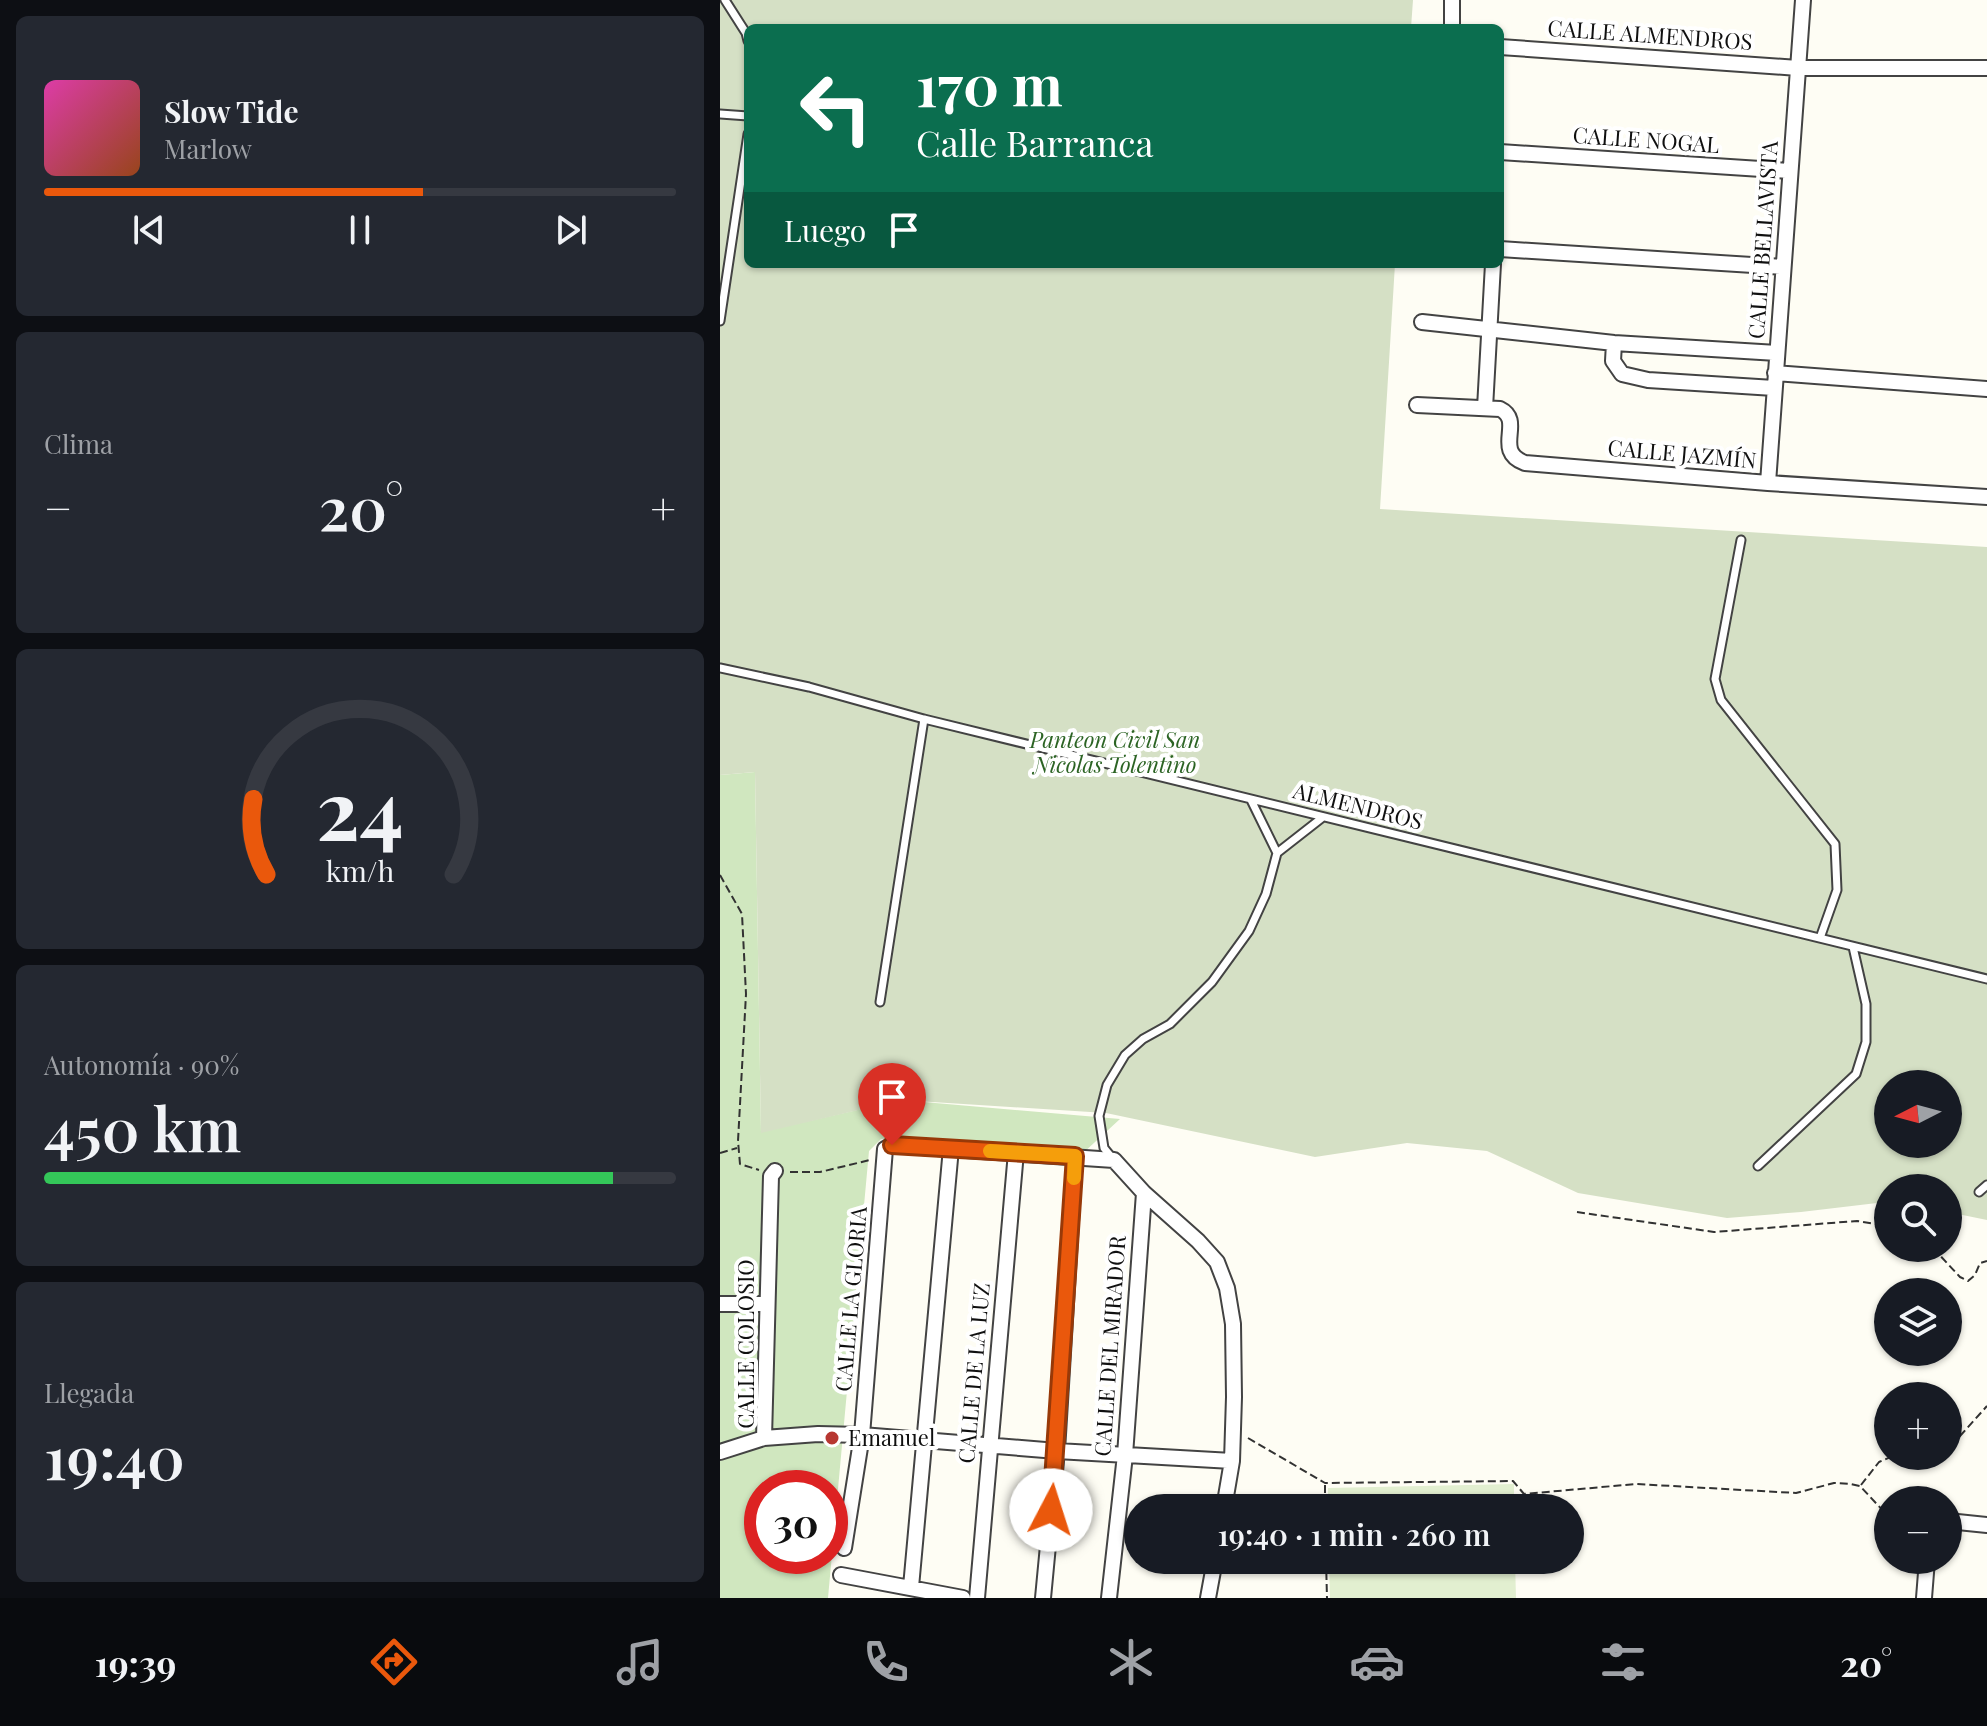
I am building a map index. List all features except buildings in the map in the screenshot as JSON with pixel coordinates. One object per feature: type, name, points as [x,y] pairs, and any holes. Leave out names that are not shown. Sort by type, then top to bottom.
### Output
[{"type":"street","points":[[1452,0],[1452,24]]},
{"type":"street","name":"CALLE BELLAVISTA","points":[[1768,483],[1803,0]]},
{"type":"street","name":"CALLE ALMENDROS","points":[[1504,47],[1798,68],[1987,68]]},
{"type":"street","name":"CALLE NOGAL","points":[[1504,152],[1790,171]]},
{"type":"street","points":[[1504,249],[1783,267]]},
{"type":"street","points":[[1417,405],[1485,408],[1493,268]]},
{"type":"street","points":[[1422,322],[1614,343],[1777,353]]},
{"type":"street","points":[[1614,343],[1613,361],[1622,374],[1648,380],[1987,389]]},
{"type":"street","name":"CALLE JAZMÍN","points":[[1485,408],[1507,413],[1510,418],[1509,450],[1514,459],[1525,463],[1987,497]]},
{"type":"street","points":[[884,1150],[892,1145],[1114,1160],[1144,1193],[1198,1241],[1217,1262],[1227,1288],[1233,1324],[1232,1461],[1226,1494]]},
{"type":"street","points":[[911,1587],[951,1148]]},
{"type":"street","name":"CALLE LA GLORIA","points":[[848,1523],[862,1435],[884,1150]]},
{"type":"street","name":"CALLE DE LA LUZ","points":[[977,1598],[1016,1152]]},
{"type":"street","points":[[1043,1598],[1057,1451],[1075,1156]]},
{"type":"street","name":"CALLE COLOSIO","points":[[775,1171],[771,1176],[764,1438],[862,1435],[989,1447],[1232,1461]]},
{"type":"street","name":"CALLE DEL MIRADOR","points":[[1109,1598],[1125,1455],[1144,1193]]},
{"type":"street","points":[[720,1304],[767,1304]]},
{"type":"street","points":[[720,1452],[764,1438]]},
{"type":"street","points":[[1962,1522],[1987,1525]]},
{"type":"street","points":[[1208,1598],[1212,1574]]},
{"type":"street","points":[[1924,1598],[1926,1574]]},
{"type":"street","points":[[841,1575],[963,1598]]},
{"type":"lane","points":[[725,0],[744,30]]},
{"type":"lane","points":[[720,114],[744,116]]},
{"type":"lane","points":[[720,321],[744,161]]},
{"type":"lane","points":[[1741,540],[1715,679],[1721,700],[1835,844],[1837,890],[1820,938]]},
{"type":"lane","name":"ALMENDROS","points":[[720,668],[809,687],[924,719],[1987,979]]},
{"type":"lane","points":[[880,1002],[924,719]]},
{"type":"lane","points":[[1251,800],[1277,853]]},
{"type":"lane","points":[[1114,1160],[1104,1148],[1099,1116],[1107,1085],[1125,1055],[1143,1039],[1170,1024],[1212,982],[1249,931],[1266,894],[1277,853],[1323,817]]},
{"type":"lane","points":[[1758,1166],[1856,1074],[1866,1042],[1866,1004],[1853,947]]},
{"type":"lane","points":[[1979,1192],[1987,1185]]},
{"type":"path","points":[[720,875],[742,914],[746,994],[738,1148],[740,1164],[775,1171],[820,1172],[877,1157],[884,1150]]},
{"type":"path","points":[[720,1153],[738,1148]]},
{"type":"path","points":[[1577,1212],[1714,1232],[1857,1221],[1874,1224]]},
{"type":"path","points":[[1946,1262],[1968,1281],[1975,1275],[1980,1263],[1987,1261]]},
{"type":"path","points":[[1962,1434],[1987,1406]]},
{"type":"path","points":[[1233,1429],[1325,1483],[1513,1481],[1524,1494],[1636,1484],[1796,1493],[1834,1483],[1860,1486],[1874,1501]]},
{"type":"path","points":[[1860,1486],[1874,1468]]},
{"type":"path","points":[[1325,1483],[1325,1494]]},
{"type":"path","points":[[1326,1574],[1327,1598]]},
{"type":"green space","name":"Panteon Civil San Nicolas Tolentino","points":[[720,0],[1413,0],[1411,24],[744,24],[744,268],[1395,268],[1380,509],[1987,547],[1987,1220],[1962,1215],[1962,1174],[1874,1174],[1874,1203],[1727,1218],[1578,1193],[1487,1151],[1407,1143],[1315,1157],[1106,1113],[901,1100],[761,1133],[755,772],[720,775]]},
{"type":"green space","points":[[755,772],[761,1132],[901,1100],[1120,1119],[1082,1154],[896,1137],[881,1139],[869,1151],[840,1470],[744,1470],[744,1574],[830,1574],[828,1598],[720,1598],[720,775]]},
{"type":"green space","points":[[1514,1484],[1514,1494],[1328,1494],[1328,1488]]},
{"type":"green space","points":[[1329,1574],[1515,1574],[1516,1598],[1330,1598]]},
{"type":"slow traffic","points":[[990,1151],[1075,1156],[1074,1178]]},
{"type":"place","name":"Emanuel","points":[[832,1438]]},
{"type":"route","points":[[892,1145],[1075,1156],[1051,1510]]}]
